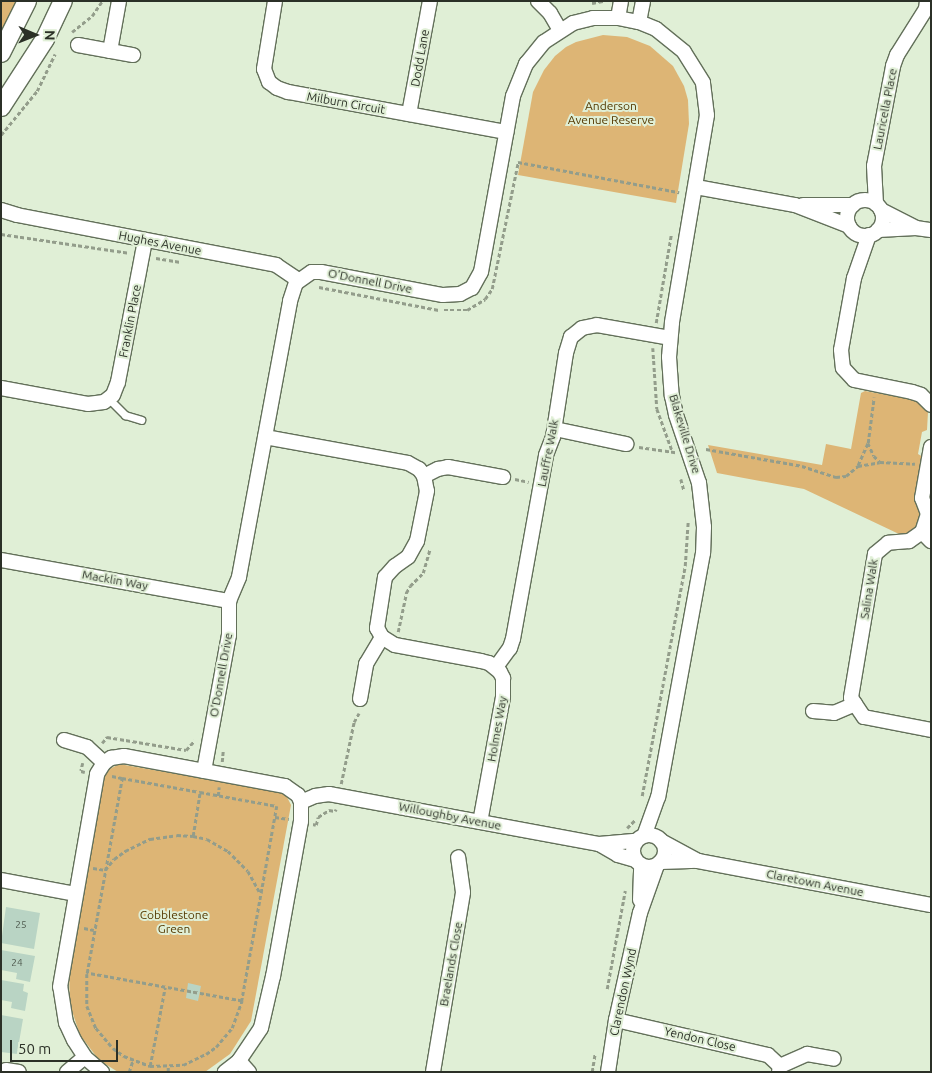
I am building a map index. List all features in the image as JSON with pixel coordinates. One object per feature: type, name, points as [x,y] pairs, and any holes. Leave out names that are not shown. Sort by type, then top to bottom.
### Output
[{"type":"street","points":[[1,53],[27,1]]},
{"type":"street","points":[[1,107],[26,70],[63,1]]},
{"type":"street","points":[[110,51],[119,1]]},
{"type":"street","name":"Milburn Circuit","points":[[276,1],[264,61],[264,68],[269,82],[288,92],[506,132]]},
{"type":"street","name":"Dodd Lane","points":[[409,114],[430,1]]},
{"type":"street","points":[[538,1],[550,13],[560,30]]},
{"type":"street","points":[[621,1],[629,20]]},
{"type":"street","points":[[629,20],[643,1]]},
{"type":"street","name":"Lauricella Place","points":[[856,203],[874,166],[893,66],[897,55],[926,9],[927,1]]},
{"type":"street","name":"O'Donnell Drive","points":[[204,771],[229,635],[229,601],[240,577],[290,301],[297,281],[312,272],[320,272],[443,295],[467,292],[472,288],[481,272],[513,96],[526,64],[534,52],[560,30],[573,23],[593,18],[629,20]]},
{"type":"street","name":"Blakeville Drive","points":[[629,20],[671,39],[684,52],[703,83],[707,115],[670,338],[669,366],[676,416],[699,483],[704,527],[698,580],[650,839]]},
{"type":"street","points":[[74,40],[133,56]]},
{"type":"street","points":[[1,80],[6,80],[26,70]]},
{"type":"street","name":"Lauricella Place","points":[[874,166],[878,207]]},
{"type":"street","points":[[696,187],[795,205],[856,203],[878,207],[916,228]]},
{"type":"street","name":"Hughes Avenue","points":[[1,202],[17,215]]},
{"type":"street","points":[[856,203],[848,215],[852,229],[854,278],[841,360],[843,368],[854,380],[921,395],[931,405]]},
{"type":"street","points":[[795,205],[852,229],[873,233],[916,228],[931,230]]},
{"type":"street","points":[[854,278],[873,233],[882,221],[878,207]]},
{"type":"street","name":"Hughes Avenue","points":[[1,210],[17,215],[145,241],[276,265],[297,281]]},
{"type":"street","name":"Franklin Place","points":[[109,399],[116,391],[145,241]]},
{"type":"street","name":"Lauffre Walk","points":[[496,668],[510,648],[513,639],[546,455],[554,429],[569,343],[576,332],[582,328],[597,325],[670,338]]},
{"type":"street","points":[[1,388],[88,404],[104,402],[109,399]]},
{"type":"street","points":[[554,429],[626,444]]},
{"type":"street","points":[[265,437],[408,463],[419,469],[424,476],[427,490],[417,542],[408,557],[388,571],[382,585],[376,621],[382,637],[395,645],[481,661],[496,668]]},
{"type":"street","name":"Salina Walk","points":[[855,704],[851,698],[875,554],[888,542],[908,541],[926,537],[928,514],[922,498],[931,447]]},
{"type":"street","points":[[424,476],[438,469],[448,467],[503,477]]},
{"type":"street","name":"Macklin Way","points":[[1,560],[229,601]]},
{"type":"street","points":[[360,699],[366,664],[382,637]]},
{"type":"street","name":"Holmes Way","points":[[480,822],[503,697],[503,678],[496,668]]},
{"type":"street","points":[[813,711],[834,713],[855,704],[864,717],[931,730]]},
{"type":"street","points":[[64,740],[87,747],[104,763]]},
{"type":"street","points":[[102,1072],[85,1057],[66,1023],[60,987],[97,774],[104,763],[111,758],[124,756],[285,786],[298,795],[301,802],[301,821],[267,1004],[260,1028],[239,1061],[225,1072]]},
{"type":"street","name":"Willoughby Avenue","points":[[301,802],[330,794],[599,844],[650,839]]},
{"type":"street","points":[[650,839],[664,854],[659,863],[649,867],[638,862],[633,850],[650,839]]},
{"type":"street","name":"Claretown Avenue","points":[[650,839],[698,861]]},
{"type":"street","name":"Willoughby Avenue","points":[[599,844],[618,855],[638,862]]},
{"type":"street","name":"Braelands Close","points":[[433,1072],[463,892],[458,857]]},
{"type":"street","name":"Claretown Avenue","points":[[659,863],[698,861],[931,905]]},
{"type":"street","name":"Clarendon Wynd","points":[[638,862],[640,913]]},
{"type":"street","name":"Clarendon Wynd","points":[[608,1072],[616,1020],[640,913],[659,863]]},
{"type":"street","points":[[1,880],[75,894]]},
{"type":"street","name":"Yendon Close","points":[[616,1020],[768,1055],[780,1069],[808,1054],[834,1059]]},
{"type":"street","points":[[67,1072],[85,1057]]},
{"type":"street","points":[[239,1061],[249,1072]]},
{"type":"lane","points":[[109,399],[125,415],[141,420]]},
{"type":"path","points":[[74,40],[102,1]]},
{"type":"path","points":[[591,4],[603,1]]},
{"type":"path","points":[[1,135],[37,91],[57,50]]},
{"type":"path","points":[[297,281],[433,309],[467,310],[479,304],[489,295],[497,274],[518,162],[679,191],[677,200]]},
{"type":"path","points":[[626,444],[673,453],[658,409],[655,393],[654,336],[672,228]]},
{"type":"path","points":[[1,234],[183,263]]},
{"type":"path","points":[[706,449],[802,466],[836,477],[846,476],[858,466],[868,443],[876,386]]},
{"type":"path","points":[[868,443],[874,456],[880,462]]},
{"type":"path","points":[[858,466],[880,462],[928,465]]},
{"type":"path","points":[[680,476],[685,495]]},
{"type":"path","points":[[503,477],[542,484]]},
{"type":"path","points":[[641,805],[685,566],[688,516]]},
{"type":"path","points":[[122,778],[200,792],[277,806],[242,1001],[232,1028],[216,1047],[196,1060],[168,1066],[150,1066],[133,1060],[113,1048],[96,1028],[87,1006],[87,973],[105,870],[122,778]]},
{"type":"path","points":[[193,836],[200,792]]},
{"type":"path","points":[[621,842],[623,832],[639,815]]},
{"type":"path","points":[[275,817],[288,819]]},
{"type":"path","points":[[105,870],[114,859],[125,851],[150,839],[178,835],[193,836],[216,843],[239,860],[256,883],[261,896]]},
{"type":"path","points":[[606,995],[626,890]]},
{"type":"path","points":[[87,973],[242,1001]]},
{"type":"path","points":[[150,1066],[165,987]]},
{"type":"path","points":[[592,1072],[596,1053]]},
{"type":"path","points":[[129,1072],[133,1060]]},
{"type":"path","points":[[168,1066],[168,1072]]},
{"type":"green space","points":[[1,1],[18,1],[1,33]]},
{"type":"green space","name":"Anderson Avenue Reserve","points":[[603,35],[627,37],[650,46],[673,66],[684,86],[688,100],[689,124],[676,203],[518,175],[533,92],[544,70],[555,56],[566,47],[576,42]]},
{"type":"green space","points":[[865,391],[915,400],[920,402],[928,412],[927,430],[922,432],[918,454],[923,457],[922,506],[919,528],[908,535],[899,534],[804,489],[717,473],[708,445],[822,465],[826,444],[851,449],[861,393]]},
{"type":"green space","name":"Cobblestone Green","points":[[119,764],[274,791],[286,795],[291,805],[251,1021],[230,1054],[205,1072],[118,1072],[99,1060],[80,1035],[70,1005],[69,972],[105,775],[110,769]]},
{"type":"building","points":[[6,907],[40,913],[34,949],[1,943]]},
{"type":"building","points":[[1,950],[35,956],[30,982],[16,979],[17,973],[1,970]]},
{"type":"building","points":[[1,980],[24,984],[23,991],[28,993],[25,1011],[11,1008],[12,1002],[1,1000]]},
{"type":"building","points":[[188,983],[201,986],[198,1001],[186,998]]},
{"type":"building","points":[[1,1015],[23,1019],[17,1054],[1,1052]]}]
